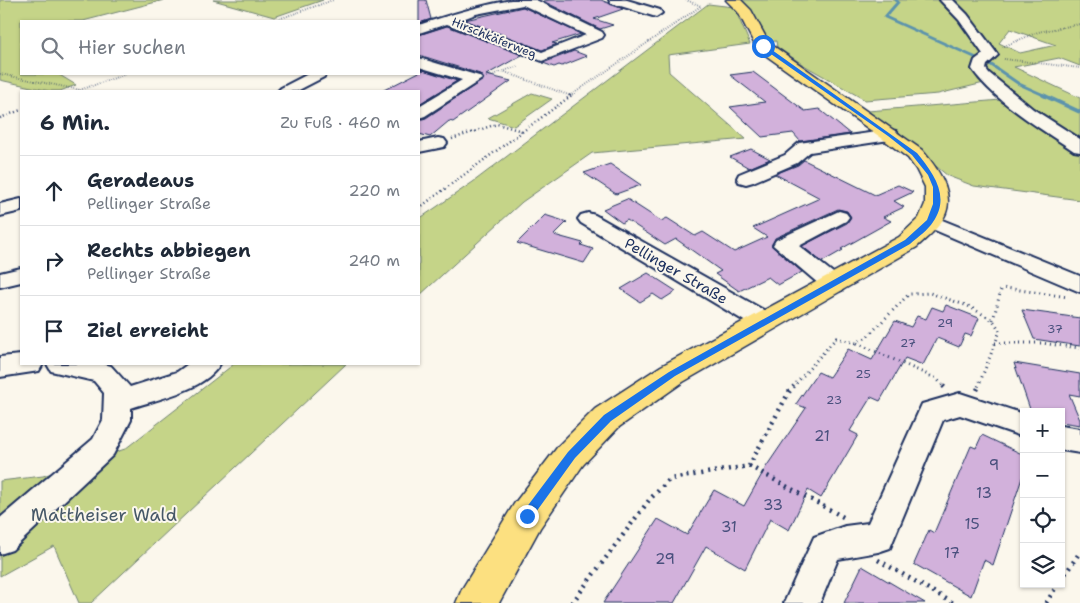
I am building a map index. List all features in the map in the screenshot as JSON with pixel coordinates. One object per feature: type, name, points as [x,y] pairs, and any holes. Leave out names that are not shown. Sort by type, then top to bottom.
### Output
[{"type":"main road","points":[[477,603],[527,516],[572,455],[607,418],[672,374],[908,242],[930,221],[937,200],[934,180],[914,154],[763,46],[744,10],[733,0]]},
{"type":"street","points":[[615,0],[656,13]]},
{"type":"street","points":[[946,0],[963,17],[990,59],[979,69],[984,76],[1027,112],[1080,147]]},
{"type":"street","points":[[420,28],[473,11],[522,1]]},
{"type":"street","name":"Hirschkäferweg","points":[[519,66],[598,35],[522,1]]},
{"type":"street","points":[[626,13],[640,8]]},
{"type":"street","name":"Hirschkäferweg","points":[[447,19],[542,57]]},
{"type":"street","points":[[420,62],[474,79],[420,112]]},
{"type":"street","points":[[292,88],[318,81]]},
{"type":"street","points":[[746,178],[792,159],[805,147],[890,135]]},
{"type":"street","points":[[420,147],[438,144]]},
{"type":"street","points":[[0,210],[20,205]]},
{"type":"street","points":[[834,285],[784,245],[839,217]]},
{"type":"street","name":"Pellinger Straße","points":[[588,220],[765,322]]},
{"type":"street","points":[[930,221],[1075,291]]},
{"type":"street","points":[[0,280],[20,275]]},
{"type":"street","points":[[0,367],[20,365]]},
{"type":"street","points":[[0,539],[103,447],[117,420],[118,390],[102,373],[65,365]]},
{"type":"street","points":[[118,402],[186,379],[206,365]]},
{"type":"street","points":[[802,603],[826,548],[845,541],[878,537],[932,412],[960,404],[1020,425]]},
{"type":"street","points":[[1065,439],[1080,441]]},
{"type":"path","points":[[276,20],[333,0]]},
{"type":"path","points":[[420,207],[571,96],[701,6],[686,0]]},
{"type":"path","points":[[990,59],[1002,46],[1038,32],[1080,24]]},
{"type":"path","points":[[990,59],[1080,68]]},
{"type":"path","points":[[519,66],[505,72],[571,96]]},
{"type":"path","points":[[0,74],[80,90],[123,75]]},
{"type":"path","points":[[0,118],[20,110]]},
{"type":"path","points":[[438,144],[497,124],[523,132]]},
{"type":"path","points":[[993,320],[1001,290],[1006,288],[1075,291]]},
{"type":"path","points":[[856,343],[867,337],[909,294],[930,293],[968,306],[993,320],[1000,331],[972,408]]},
{"type":"path","points":[[748,466],[789,392],[836,338],[856,343],[937,379]]},
{"type":"path","points":[[995,343],[1041,343],[1080,348]]},
{"type":"path","points":[[572,603],[650,499],[670,478],[748,466],[878,537]]},
{"type":"path","points":[[845,541],[953,603]]},
{"type":"path","points":[[1065,574],[1080,552]]},
{"type":"path","points":[[1046,603],[1055,588]]},
{"type":"green space","points":[[0,0],[164,0],[87,20],[20,20],[20,75],[60,75],[76,85],[63,90],[45,90],[0,80]]},
{"type":"green space","points":[[213,0],[323,0],[274,17]]},
{"type":"green space","points":[[740,0],[1080,0],[1080,66],[1059,58],[1014,67],[1080,98],[1080,200],[974,186],[948,176],[868,111],[1001,100],[984,83],[938,94],[865,100],[802,64],[777,47],[776,41],[767,42],[747,5]],"holes":[[[1010,29],[1056,45],[1020,53],[999,43]]]},
{"type":"green space","points":[[708,4],[734,7],[750,44],[668,55],[669,72],[746,139],[592,153],[522,202],[420,295],[420,218],[473,182]]},
{"type":"green space","points":[[532,93],[552,99],[514,126],[488,118]]},
{"type":"green space","name":"Mattheiser Wald","points":[[233,365],[345,365],[91,603],[79,603],[54,546],[0,576],[0,481],[43,476],[125,449]]},
{"type":"building","points":[[419,0],[426,0],[431,19],[420,23]]},
{"type":"building","points":[[601,0],[623,9],[594,19],[613,25],[600,29],[543,1]]},
{"type":"building","points":[[523,7],[581,34],[552,43],[557,44],[542,50],[465,20]]},
{"type":"building","points":[[447,26],[522,55],[486,75],[511,81],[453,122],[449,121],[430,137],[420,134],[420,120],[426,118],[484,79],[480,74],[420,55],[420,35]]},
{"type":"building","points":[[574,51],[587,56],[562,66],[554,67],[543,63]]},
{"type":"building","points":[[423,70],[457,81],[420,103],[420,90],[384,90],[413,75],[420,75],[420,72]]},
{"type":"building","points":[[753,72],[805,111],[819,109],[850,134],[800,141],[793,133],[762,137],[730,107],[765,102],[730,75]]},
{"type":"building","points":[[751,149],[770,159],[749,168],[730,157]]},
{"type":"building","points":[[804,160],[875,195],[898,185],[913,192],[894,201],[904,207],[883,217],[891,221],[822,262],[802,246],[847,223],[851,217],[847,211],[838,209],[775,238],[772,246],[802,272],[778,285],[768,277],[739,291],[715,274],[721,271],[676,239],[665,245],[627,220],[622,223],[603,209],[627,199],[661,221],[667,218],[695,236],[703,232],[734,252],[767,237],[753,228],[820,198],[775,174],[798,165]]},
{"type":"building","points":[[610,164],[641,185],[616,194],[584,173]]},
{"type":"building","points":[[545,215],[567,222],[554,235],[583,243],[581,245],[593,249],[584,263],[517,243]]},
{"type":"building","points":[[648,273],[676,291],[662,300],[653,294],[640,302],[621,289]]},
{"type":"building","points":[[946,305],[979,318],[971,336],[965,334],[959,347],[937,338],[923,365],[905,358],[880,401],[871,397],[850,431],[858,435],[821,498],[808,490],[789,530],[770,519],[745,569],[706,546],[674,603],[603,603],[658,519],[687,535],[714,490],[744,506],[766,467],[806,408],[796,404],[818,372],[829,377],[848,349],[872,360],[895,321],[911,327],[917,316],[926,319],[932,307],[943,311]]},
{"type":"building","points":[[1022,310],[1080,318],[1080,346],[1034,339]]},
{"type":"building","points":[[1014,363],[1080,374],[1080,396],[1069,394],[1080,420],[1080,425],[1065,423],[1065,408],[1030,408]]},
{"type":"building","points":[[982,435],[1020,453],[1020,484],[993,565],[984,560],[971,596],[914,564],[929,530],[934,533],[971,446],[976,448]]},
{"type":"building","points":[[862,566],[925,603],[844,603]]},
{"type":"waterway","points":[[896,0],[898,2],[885,17],[990,64],[1019,84],[1046,96]]},
{"type":"waterway","points":[[1043,95],[1080,112]]},
{"type":"route","points":[[527,516],[572,455],[607,418],[672,374],[908,242],[930,221],[937,204],[938,194],[931,174],[920,160],[890,135],[763,46]]}]
